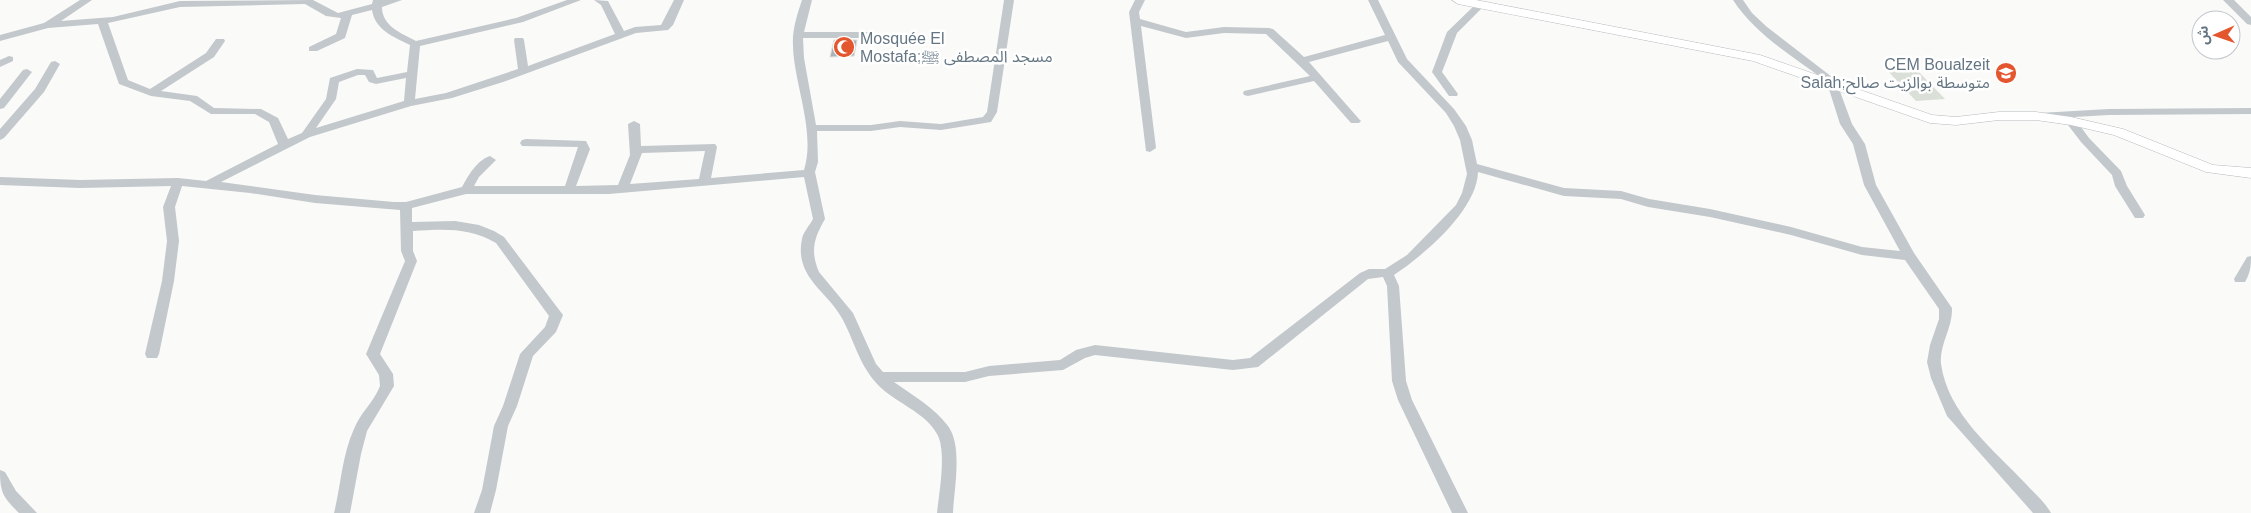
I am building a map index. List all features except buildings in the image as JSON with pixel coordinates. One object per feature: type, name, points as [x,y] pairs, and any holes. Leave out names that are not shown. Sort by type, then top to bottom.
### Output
[{"type":"main road","points":[[1458,0],[1735,52],[1785,67],[1833,86],[1938,121],[1956,122],[1999,116],[2036,116],[2071,121],[2118,132],[2211,169],[2251,173]]},
{"type":"street","points":[[48,25],[87,0]]},
{"type":"street","points":[[0,38],[48,25],[124,18],[180,4],[220,1],[306,2],[318,5],[332,16],[346,16],[377,3],[397,0]]},
{"type":"street","points":[[377,3],[377,18],[381,24],[415,44],[519,20],[576,0]]},
{"type":"street","points":[[599,0],[605,3],[621,35]]},
{"type":"street","points":[[207,186],[241,166],[306,135],[409,103],[448,96],[524,71],[635,30],[664,28],[668,26],[679,0]]},
{"type":"street","points":[[807,0],[799,35],[800,60],[811,128],[813,163],[809,172],[819,219],[808,238],[809,264],[813,274],[848,316],[870,367],[886,384],[929,416],[943,430],[949,451],[945,513]]},
{"type":"street","points":[[811,128],[871,128],[900,124],[941,127],[987,120],[992,114],[1009,0]]},
{"type":"street","points":[[1140,0],[1134,12],[1134,21],[1150,148]]},
{"type":"street","points":[[880,377],[965,377],[988,371],[1063,365],[1081,354],[1095,350],[1234,365],[1253,363],[1368,273],[1387,273],[1411,258],[1461,207],[1468,193],[1473,167],[1460,126],[1450,111],[1402,60],[1373,0]]},
{"type":"street","points":[[1738,0],[1748,16],[1762,29],[1820,72],[1833,86],[1846,124],[1859,144],[1870,185],[1909,256],[1945,308],[1946,319],[1937,345],[1934,362],[1946,401],[1954,416],[2043,513]]},
{"type":"street","points":[[2228,0],[2251,22]]},
{"type":"street","points":[[1452,94],[1438,77],[1437,72],[1452,32],[1480,5]]},
{"type":"street","points":[[313,49],[341,36],[346,16]]},
{"type":"street","points":[[102,21],[123,82],[151,93],[193,98],[211,111],[257,111],[274,120],[285,146]]},
{"type":"street","points":[[1134,21],[1186,35],[1224,30],[1268,30],[1302,61],[1315,78],[1355,121]]},
{"type":"street","points":[[799,35],[872,35]]},
{"type":"street","points":[[1302,61],[1391,37]]},
{"type":"street","points":[[519,40],[524,71]]},
{"type":"street","points":[[151,93],[210,55],[220,41]]},
{"type":"street","points":[[409,103],[415,44]]},
{"type":"street","points":[[3,131],[40,90],[54,64]]},
{"type":"street","points":[[306,135],[331,99],[332,84],[337,78],[360,71],[369,72],[373,80],[376,81],[413,74]]},
{"type":"street","points":[[0,106],[27,72]]},
{"type":"street","points":[[1248,93],[1315,78]]},
{"type":"street","points":[[2036,116],[2110,112],[2251,111]]},
{"type":"street","points":[[2071,121],[2085,140],[2117,174],[2120,186],[2139,215]]},
{"type":"street","points":[[622,189],[636,150],[634,124]]},
{"type":"street","points":[[526,143],[577,143],[584,146],[569,190]]},
{"type":"street","points":[[636,150],[711,147],[704,184]]},
{"type":"street","points":[[466,190],[474,175],[490,160]]},
{"type":"street","points":[[1473,167],[1564,192],[1621,195],[1648,203],[1710,213],[1791,231],[1862,251],[1909,256]]},
{"type":"street","points":[[0,181],[80,184],[178,182],[207,186],[250,188],[338,202],[406,206],[466,190],[622,189],[789,177],[809,172]]},
{"type":"street","points":[[152,354],[168,281],[173,241],[169,207],[178,182]]},
{"type":"street","points":[[342,513],[364,422],[385,390],[388,382],[386,373],[376,362],[373,354],[411,261],[407,251],[406,206]]},
{"type":"street","points":[[406,227],[446,225],[490,233],[500,240],[556,315],[551,329],[527,354],[510,406],[501,426],[489,490],[482,513]]},
{"type":"street","points":[[2240,280],[2251,260]]},
{"type":"street","points":[[1387,273],[1392,286],[1399,381],[1460,513]]},
{"type":"street","points":[[0,476],[11,495],[28,513]]},
{"type":"shaded area","points":[[1914,67],[1945,99],[1916,101],[1886,69]]},
{"type":"place","name":"Mosquée El Mostafa;مسجد المصطفى ﷺ","points":[[844,47]]},
{"type":"place","name":"CEM Boualzeit Salah;متوسطة بوالزيت صالح","points":[[2006,73]]}]
